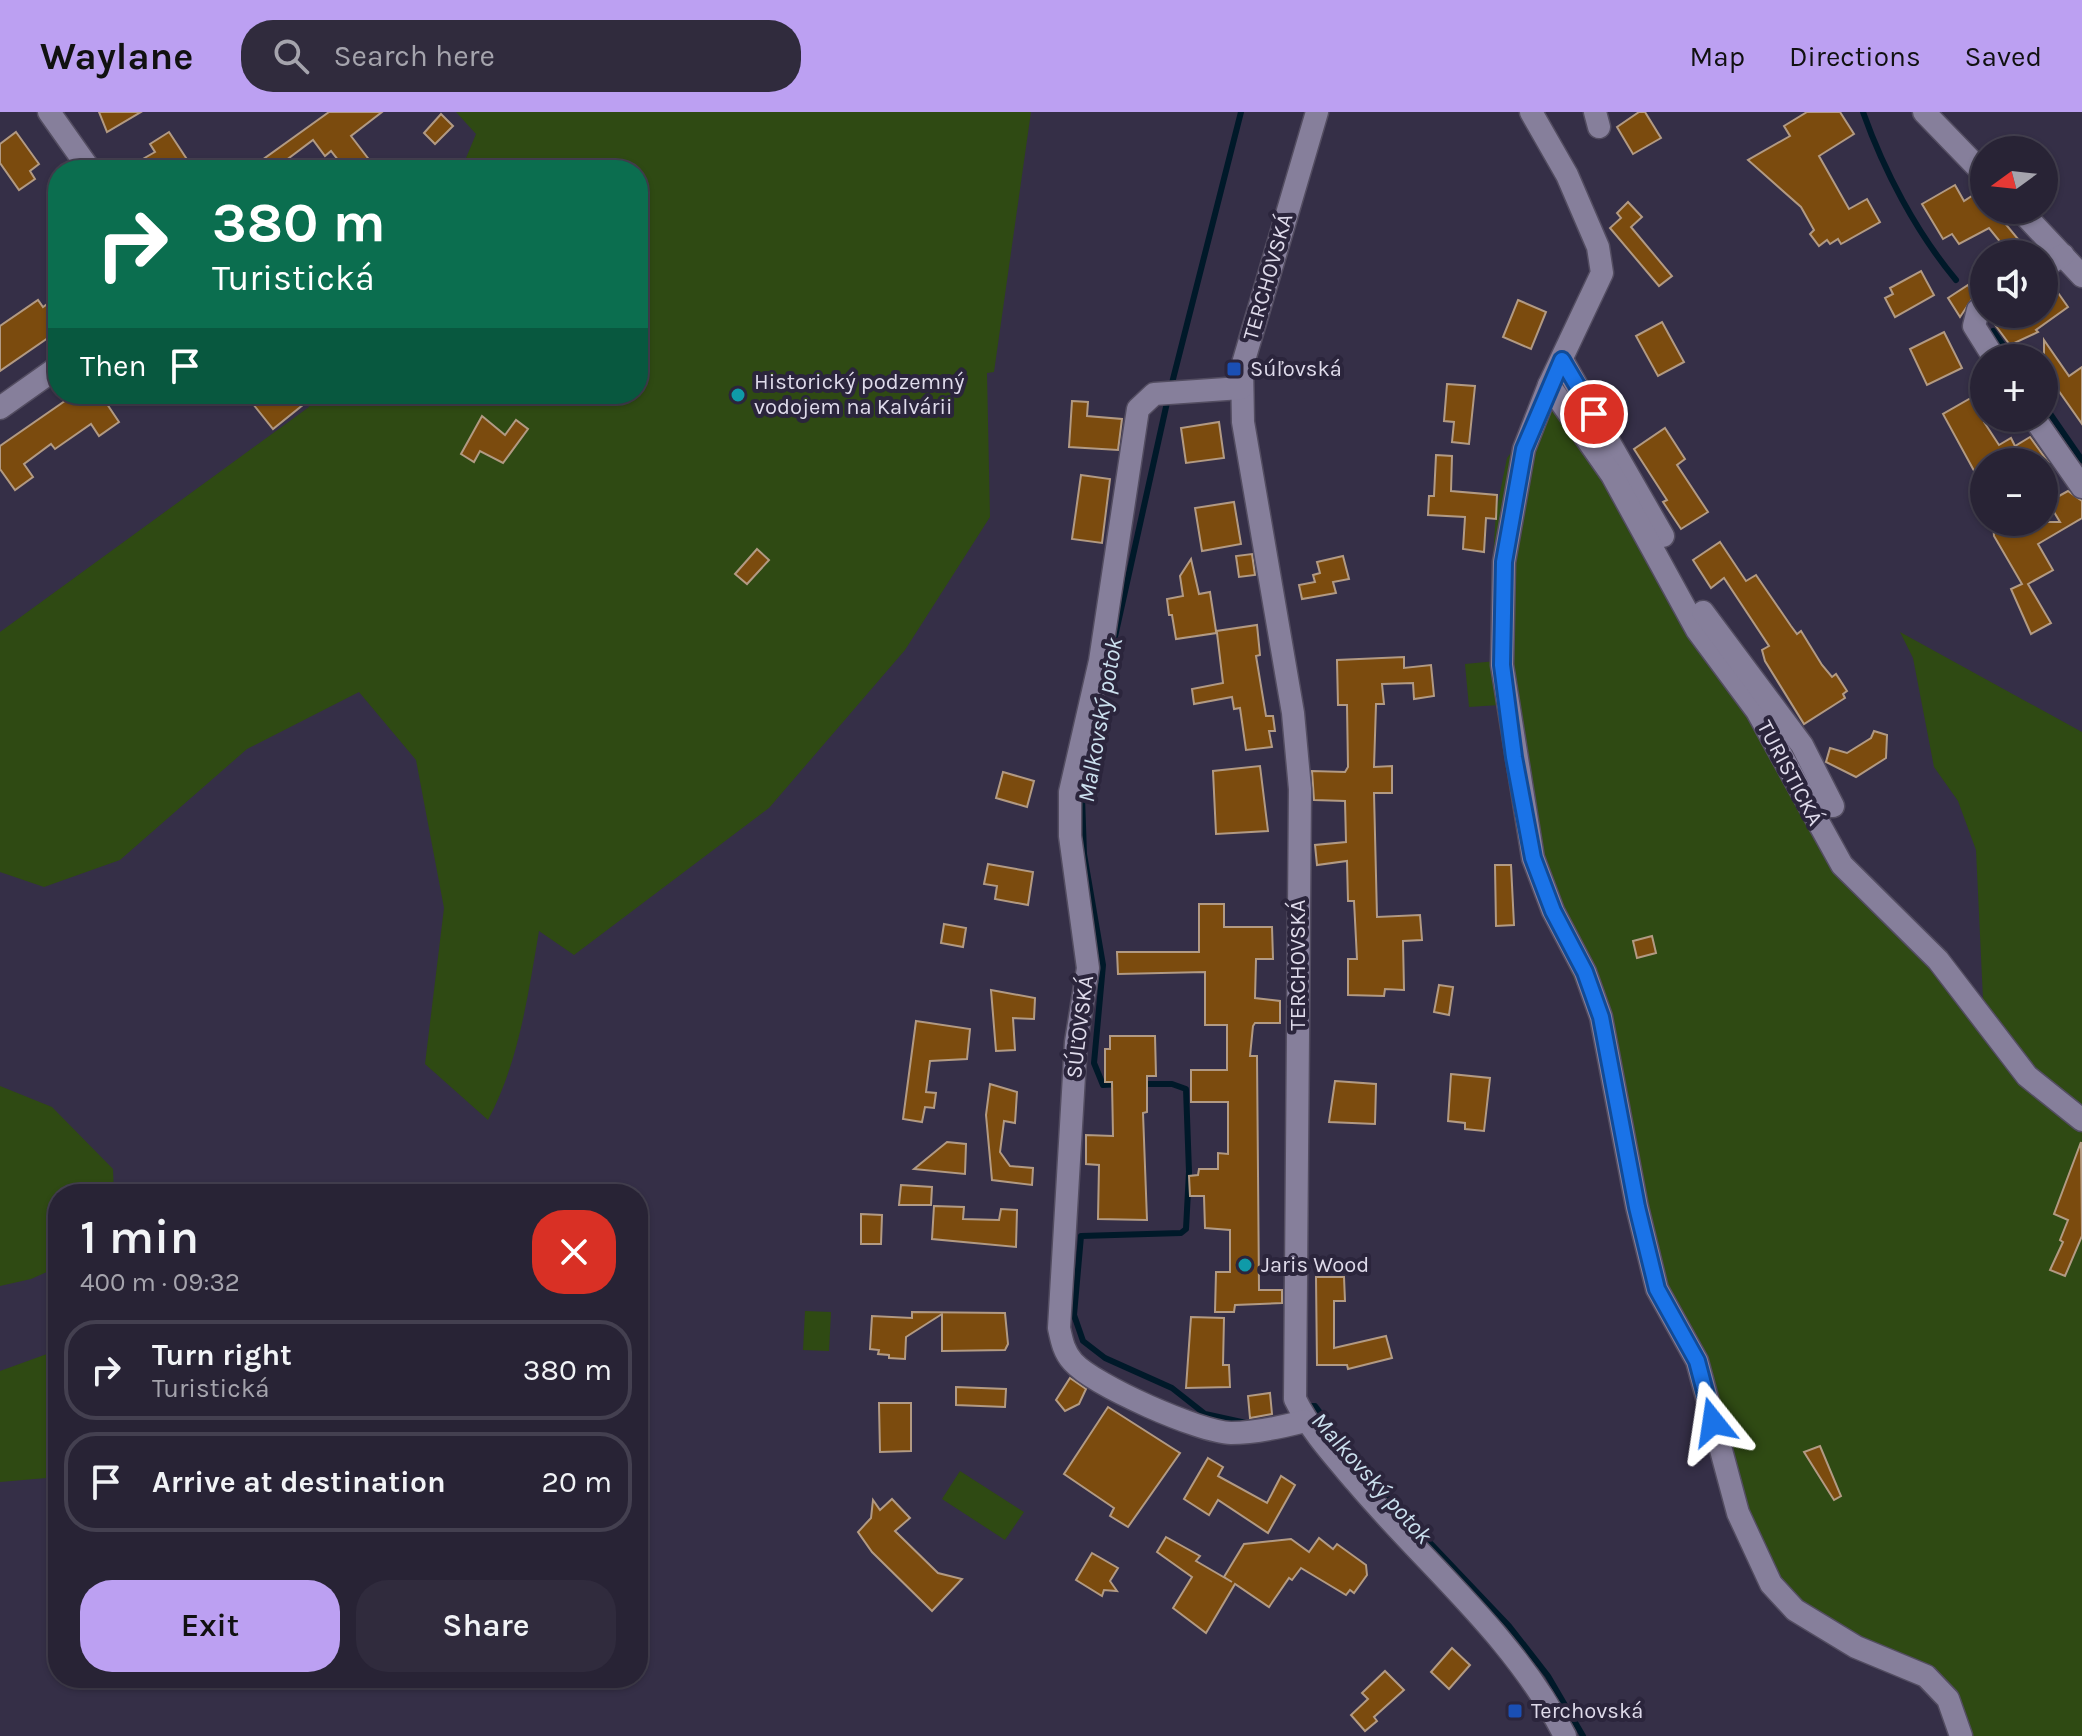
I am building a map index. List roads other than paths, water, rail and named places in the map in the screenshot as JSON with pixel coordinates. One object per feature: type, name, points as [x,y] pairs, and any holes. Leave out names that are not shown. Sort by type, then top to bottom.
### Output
[{"type":"street","points":[[49,112],[83,160]]},
{"type":"street","name":"TERCHOVSKÁ","points":[[1301,1411],[1300,789],[1293,713],[1243,422],[1241,388],[1242,367],[1317,112]]},
{"type":"street","points":[[1531,112],[1567,175],[1598,247],[1602,273],[1549,385],[1524,449],[1504,562],[1504,677],[1533,858],[1553,911],[1585,972],[1601,1017],[1637,1207],[1657,1289],[1697,1361],[1738,1513],[1771,1584],[1795,1610],[1856,1647],[1926,1676],[1948,1699],[1961,1736]]},
{"type":"street","points":[[1924,112],[1970,160]]},
{"type":"street","points":[[2058,263],[2082,276]]},
{"type":"street","name":"TURISTICKÁ","points":[[1562,360],[1626,468],[1698,606],[1802,745],[1833,806]]},
{"type":"street","points":[[0,408],[48,374]]},
{"type":"street","name":"TURISTICKÁ","points":[[1549,385],[1612,475],[1697,630],[1757,711],[1842,865],[1938,960],[2027,1076],[2082,1120]]},
{"type":"street","name":"SÚĽOVSKÁ","points":[[1241,388],[1154,394],[1138,409],[1100,661],[1070,792],[1071,848],[1088,968],[1076,1042],[1059,1328],[1063,1347],[1074,1363],[1100,1383],[1205,1429],[1231,1433],[1301,1411]]},
{"type":"street","points":[[2044,432],[2082,487]]},
{"type":"street","points":[[1301,1411],[1396,1529],[1483,1618],[1533,1682],[1565,1736]]},
{"type":"waterway","name":"Malkovský potok","points":[[1171,387],[1241,112]]},
{"type":"waterway","points":[[1863,112],[1902,200],[1956,280]]},
{"type":"waterway","points":[[1993,331],[2002,344]]},
{"type":"waterway","name":"Malkovský potok","points":[[1114,641],[1168,398]]},
{"type":"waterway","points":[[2058,425],[2082,460]]},
{"type":"waterway","name":"Malkovský potok","points":[[1093,742],[1082,797],[1084,854],[1103,965],[1094,1063],[1103,1085],[1120,1084]]},
{"type":"waterway","name":"Malkovský potok","points":[[1139,1084],[1172,1084],[1186,1089],[1189,1172],[1186,1229],[1181,1233],[1081,1236],[1074,1315],[1083,1341],[1105,1358],[1172,1388],[1205,1414],[1246,1423]]},
{"type":"waterway","name":"Malkovský potok","points":[[1305,1406],[1315,1406],[1375,1485],[1509,1626],[1548,1676],[1583,1736]]},
{"type":"place","name":"Súľovská","points":[[1234,369]]},
{"type":"place","name":"Historický podzemný vodojem na Kalvárii","points":[[738,395]]},
{"type":"place","name":"Jaris Wood","points":[[1245,1265]]},
{"type":"place","name":"Terchovská","points":[[1515,1711]]}]
